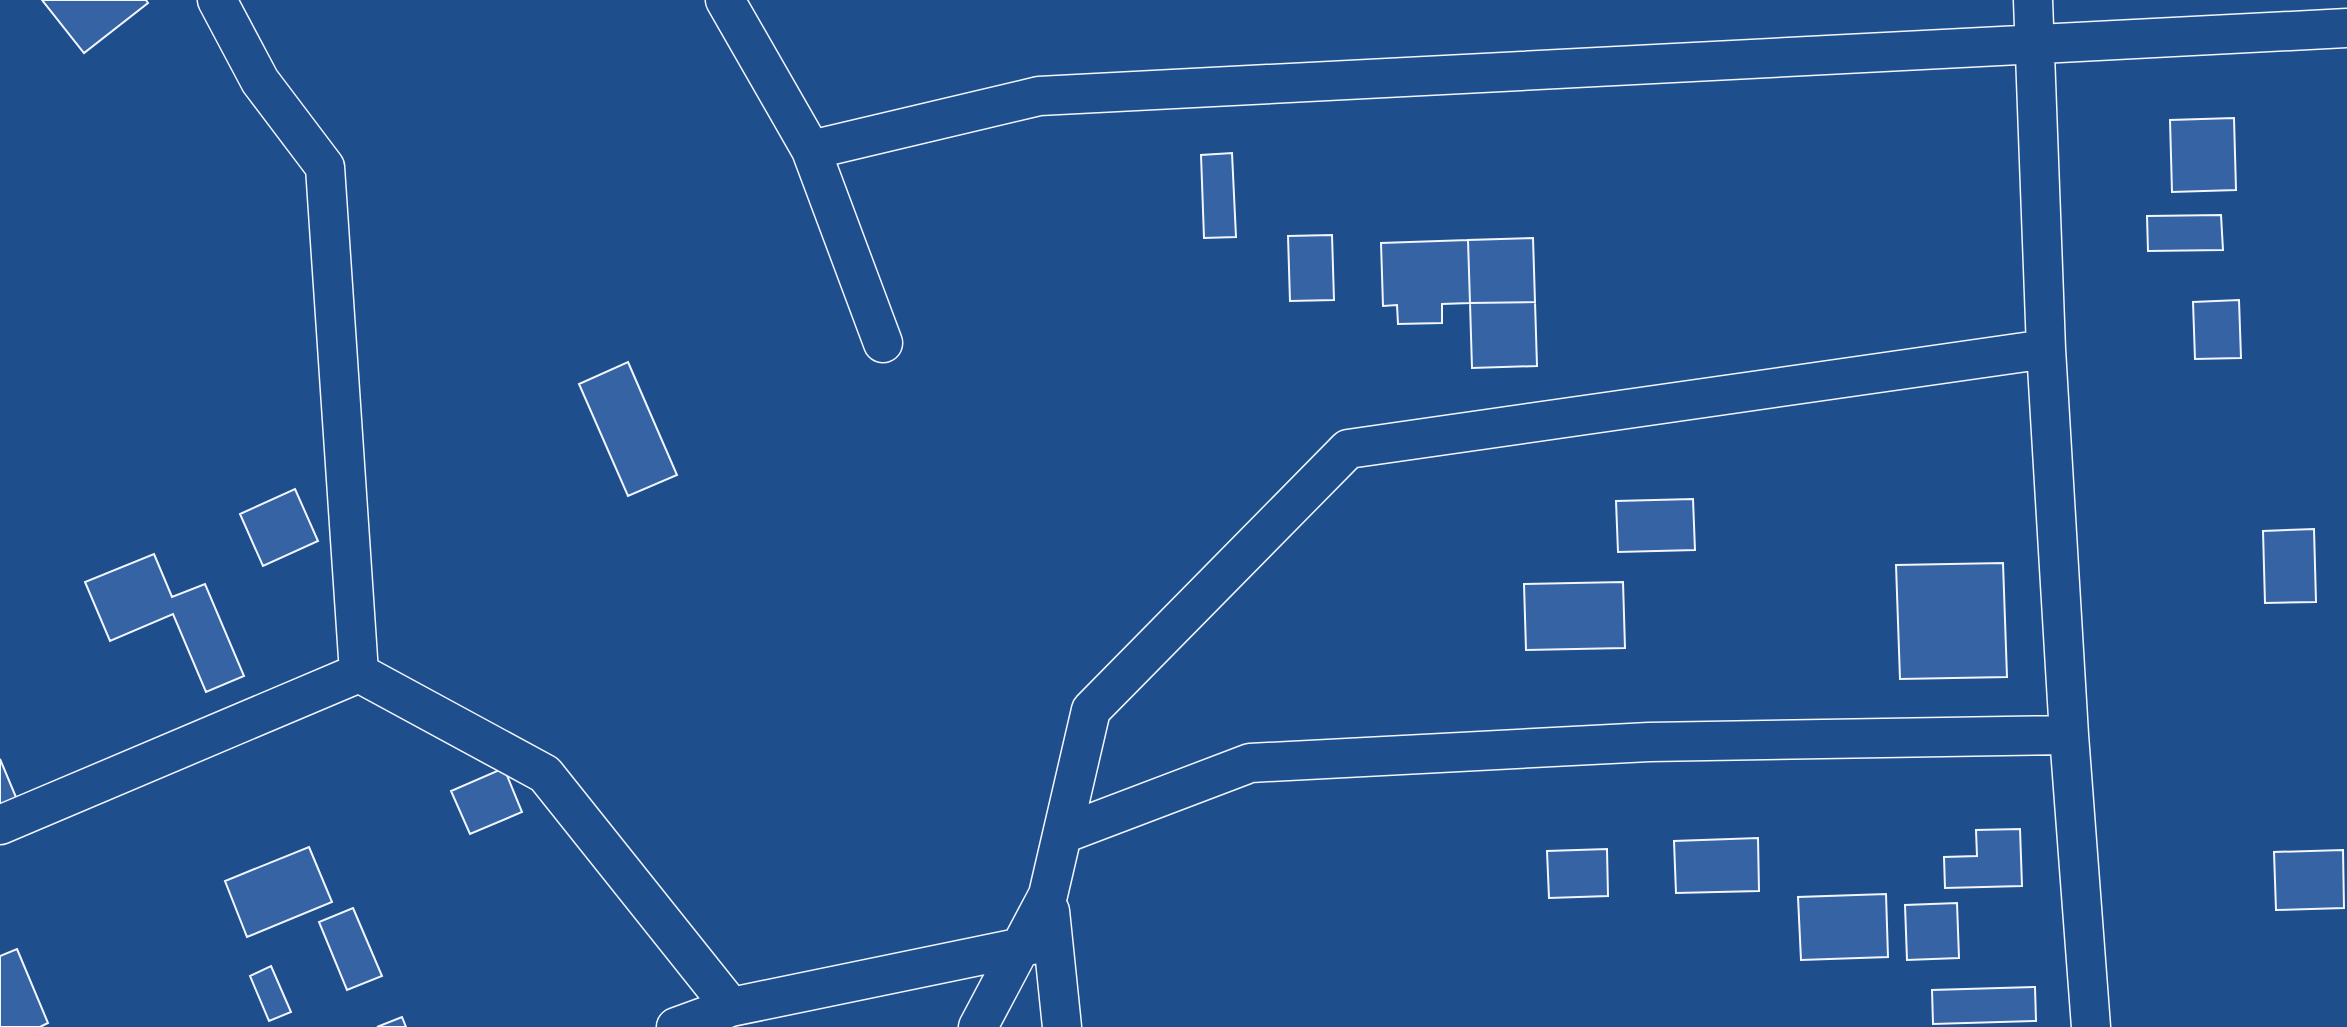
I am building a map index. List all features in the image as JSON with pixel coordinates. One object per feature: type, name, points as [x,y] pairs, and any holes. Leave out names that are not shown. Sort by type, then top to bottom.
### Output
[{"type":"street","points":[[217,0],[260,81],[324,167],[359,673]]},
{"type":"street","points":[[725,0],[811,150],[883,343]]},
{"type":"street","points":[[2033,0],[2046,349],[2069,735],[2091,1027]]},
{"type":"street","points":[[811,150],[1039,96],[2347,28]]},
{"type":"street","points":[[978,1027],[1037,944],[1091,710],[1348,449],[2046,349]]},
{"type":"street","points":[[0,825],[359,673]]},
{"type":"street","points":[[359,673],[545,774],[731,1007]]},
{"type":"street","points":[[1063,834],[1251,763],[1648,742],[2069,735]]},
{"type":"street","points":[[676,1027],[731,1007],[1037,944]]},
{"type":"street","points":[[1037,944],[1062,1027]]},
{"type":"building","points":[[42,0],[146,0],[148,3],[84,53]]},
{"type":"building","points":[[2234,118],[2236,190],[2172,192],[2170,120]]},
{"type":"building","points":[[1232,153],[1236,237],[1204,238],[1201,155]]},
{"type":"building","points":[[2221,215],[2223,250],[2148,251],[2147,216]]},
{"type":"building","points":[[1332,235],[1334,300],[1290,301],[1288,236]]},
{"type":"building","points":[[1533,238],[1535,302],[1470,303],[1468,240]]},
{"type":"building","points":[[1468,240],[1470,303],[1442,304],[1442,323],[1398,324],[1397,305],[1383,306],[1381,243]]},
{"type":"building","points":[[2239,300],[2241,358],[2195,359],[2193,302]]},
{"type":"building","points":[[1535,302],[1537,366],[1472,368],[1470,303]]},
{"type":"building","points":[[628,362],[677,475],[628,496],[579,384]]},
{"type":"building","points":[[295,489],[318,541],[263,566],[240,514]]},
{"type":"building","points":[[1693,499],[1695,550],[1618,552],[1616,501]]},
{"type":"building","points":[[2314,529],[2316,602],[2265,603],[2263,531]]},
{"type":"building","points":[[154,554],[172,597],[205,584],[244,676],[206,692],[173,614],[110,641],[85,582]]},
{"type":"building","points":[[2003,563],[2007,677],[1900,679],[1896,565]]},
{"type":"building","points":[[1623,582],[1625,648],[1526,650],[1524,584]]},
{"type":"building","points":[[0,759],[18,802],[0,810]]},
{"type":"building","points":[[504,768],[522,812],[470,834],[451,791]]},
{"type":"building","points":[[2020,829],[2022,886],[1945,888],[1944,857],[1977,856],[1976,830]]},
{"type":"building","points":[[1758,838],[1759,891],[1676,893],[1674,841]]},
{"type":"building","points":[[309,847],[332,902],[247,937],[225,881]]},
{"type":"building","points":[[1607,849],[1608,896],[1549,898],[1547,851]]},
{"type":"building","points":[[2343,850],[2344,908],[2276,910],[2274,852]]},
{"type":"building","points":[[1886,894],[1888,957],[1801,960],[1798,897]]},
{"type":"building","points":[[1957,903],[1959,958],[1907,960],[1905,905]]},
{"type":"building","points":[[353,908],[382,976],[347,990],[319,922]]},
{"type":"building","points":[[17,949],[48,1023],[40,1027],[0,1027],[0,956]]},
{"type":"building","points":[[271,966],[291,1012],[269,1021],[250,976]]},
{"type":"building","points":[[2035,987],[2036,1021],[1933,1024],[1932,990]]},
{"type":"building","points":[[402,1017],[406,1027],[377,1027]]}]
